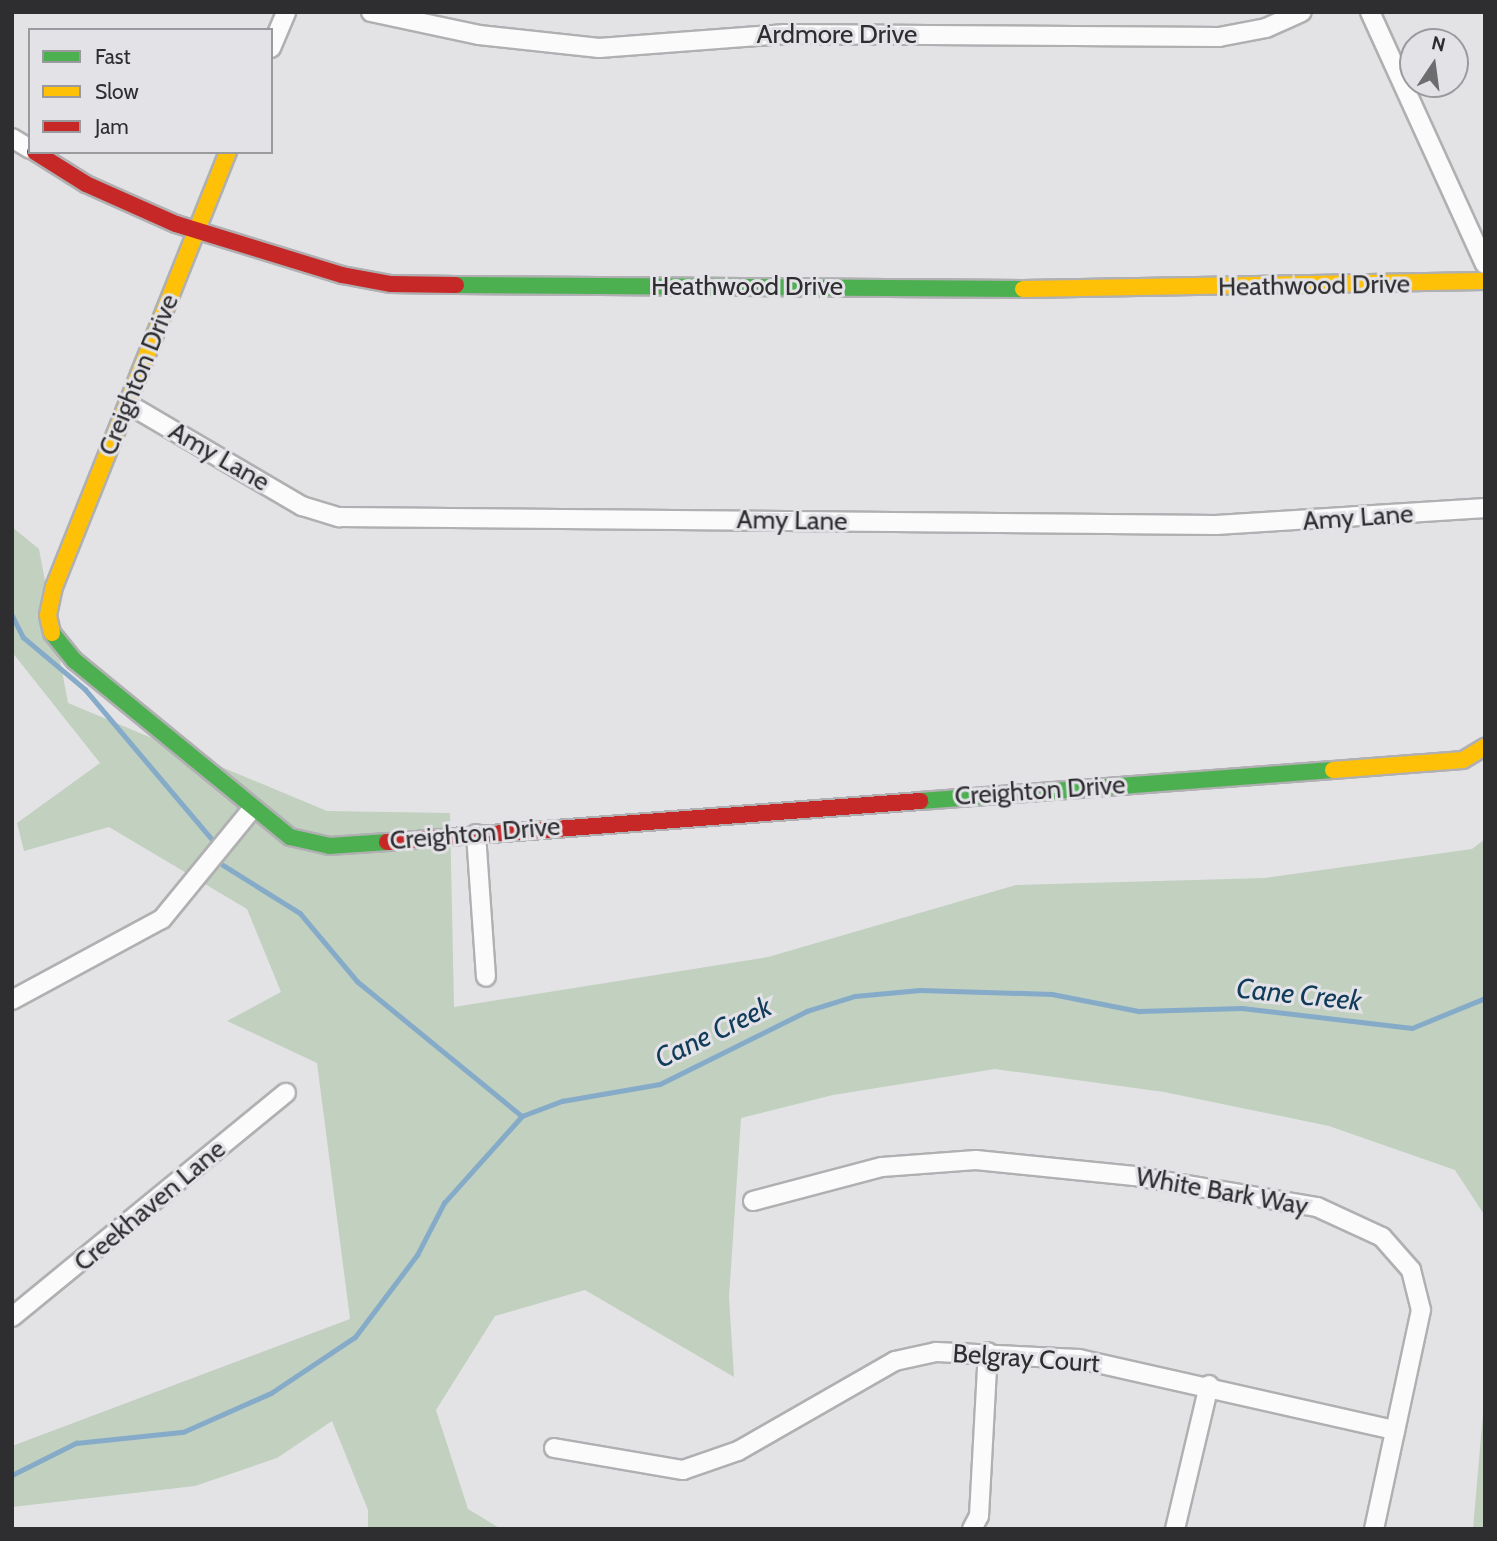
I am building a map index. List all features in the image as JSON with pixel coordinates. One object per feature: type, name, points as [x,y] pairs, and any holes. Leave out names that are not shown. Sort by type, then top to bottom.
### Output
[{"type":"street","points":[[273,43],[286,12]]},
{"type":"street","name":"Ardmore Drive","points":[[372,12],[479,35],[599,48],[785,34],[1219,37],[1266,28],[1303,12]]},
{"type":"street","points":[[1370,12],[1485,264]]},
{"type":"street","points":[[12,138],[28,148]]},
{"type":"street","name":"Heathwood Drive","points":[[38,154],[86,184],[198,230],[342,275],[391,284],[1128,290],[1485,281]]},
{"type":"street","name":"Creighton Drive","points":[[227,154],[54,587],[49,629],[75,661],[252,809],[290,837],[317,846],[1464,760],[1485,747]]},
{"type":"street","name":"Amy Lane","points":[[128,404],[302,506],[339,517],[1216,525],[1485,508]]},
{"type":"street","points":[[12,1000],[162,919],[252,809]]},
{"type":"street","points":[[476,834],[485,977]]},
{"type":"street","name":"Creekhaven Lane","points":[[12,1317],[286,1093]]},
{"type":"street","name":"White Bark Way","points":[[752,1201],[882,1167],[976,1160],[1134,1176],[1317,1208],[1382,1237],[1411,1270],[1421,1310],[1374,1529]]},
{"type":"street","name":"Belgray Court","points":[[554,1448],[683,1470],[738,1451],[895,1361],[936,1352],[988,1352],[1079,1359],[1209,1385],[1395,1430]]},
{"type":"street","points":[[972,1529],[979,1516],[988,1352]]},
{"type":"street","points":[[1175,1529],[1209,1385]]},
{"type":"green space","points":[[12,527],[39,549],[68,703],[327,811],[450,813],[454,1007],[768,957],[1016,885],[1265,878],[1472,849],[1485,839],[1485,1216],[1455,1170],[1329,1126],[1164,1092],[995,1069],[833,1095],[741,1118],[729,1297],[734,1377],[585,1290],[495,1316],[436,1410],[468,1509],[501,1529],[368,1529],[368,1510],[332,1421],[277,1458],[195,1486],[12,1507],[12,1446],[350,1319],[317,1063],[227,1021],[281,992],[247,909],[109,827],[24,851],[17,823],[100,763],[12,652]]},
{"type":"green space","points":[[1485,1391],[1485,1529],[1473,1529]]},
{"type":"waterway","points":[[12,615],[23,637],[85,689],[211,838]]},
{"type":"waterway","points":[[223,865],[300,913],[357,981],[522,1116]]},
{"type":"waterway","name":"Cane Creek","points":[[12,1475],[76,1443],[183,1432],[271,1393],[355,1337],[417,1255],[444,1203],[522,1116],[562,1101],[660,1084],[807,1011],[855,996],[920,990],[1052,994],[1139,1011],[1242,1008],[1412,1028],[1485,998]]},
{"type":"traffic: fast","points":[[456,285],[1023,289]]},
{"type":"traffic: fast","points":[[52,633],[75,661],[290,837],[330,846],[387,842]]},
{"type":"traffic: fast","points":[[920,801],[1333,770]]},
{"type":"traffic: slow","points":[[52,633],[48,615],[54,587],[227,154]]},
{"type":"traffic: slow","points":[[1023,289],[1485,281]]},
{"type":"traffic: slow","points":[[1333,770],[1463,760],[1485,747]]},
{"type":"traffic: jam","points":[[38,154],[86,184],[176,224],[342,275],[391,284],[456,285]]},
{"type":"traffic: jam","points":[[387,842],[920,801]]}]
